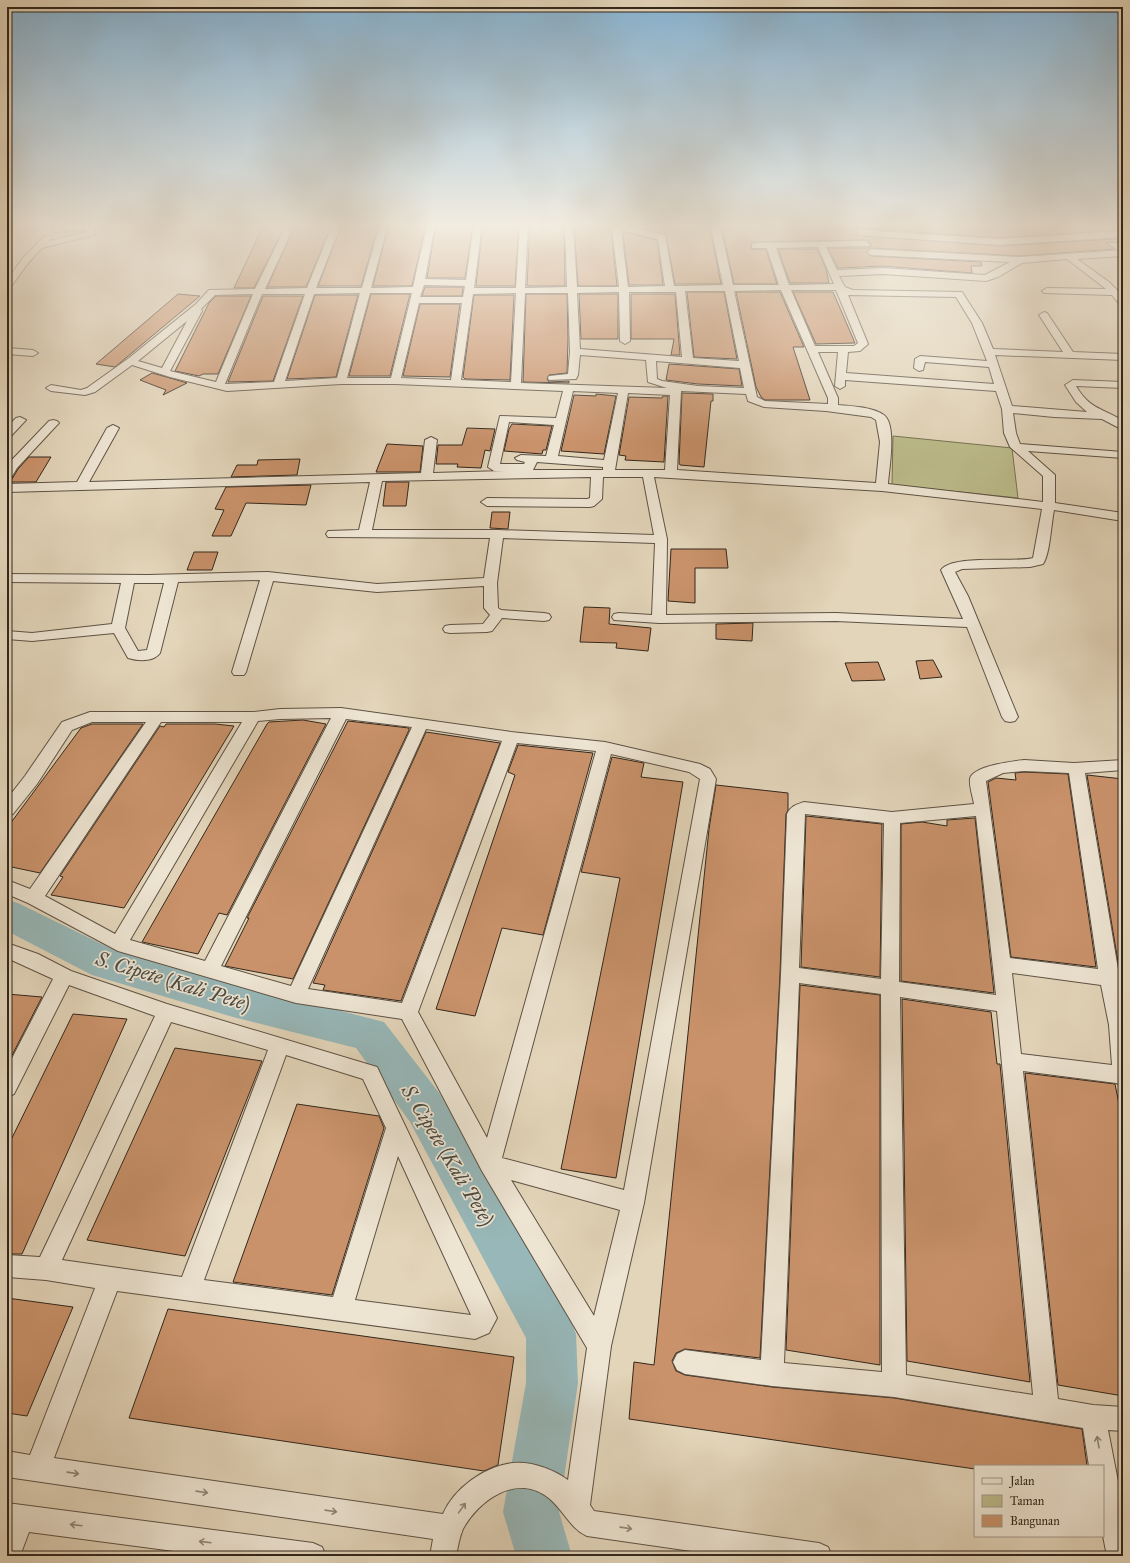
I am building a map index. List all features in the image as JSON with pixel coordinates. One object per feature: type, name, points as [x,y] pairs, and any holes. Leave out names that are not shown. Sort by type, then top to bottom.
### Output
[{"type":"street","points":[[51,388],[81,393],[91,390],[199,306],[207,297]]},
{"type":"street","points":[[219,387],[257,297]]},
{"type":"street","points":[[278,386],[309,297]]},
{"type":"street","points":[[341,381],[365,297]]},
{"type":"street","points":[[395,381],[416,297]]},
{"type":"street","points":[[456,382],[468,297]]},
{"type":"street","points":[[517,382],[520,297]]},
{"type":"street","points":[[129,361],[227,388],[341,381],[517,382],[571,378],[573,375],[575,352],[573,297]]},
{"type":"street","points":[[623,297],[625,341]]},
{"type":"street","points":[[676,297],[688,361]]},
{"type":"street","points":[[731,297],[752,399],[764,404],[833,403],[873,412],[882,419],[885,436],[882,488]]},
{"type":"street","points":[[789,297],[833,403]]},
{"type":"street","points":[[811,349],[856,348],[863,344],[845,297]]},
{"type":"street","points":[[961,297],[977,323],[988,352],[1007,409],[1010,433],[1016,447],[1049,475],[1049,506],[1043,534],[1042,557],[1038,561],[1030,563],[960,565],[948,570],[961,596],[1010,717]]},
{"type":"street","points":[[165,371],[199,306]]},
{"type":"street","points":[[1044,315],[1070,355]]},
{"type":"street","points":[[833,403],[840,389],[840,376],[844,348]]},
{"type":"street","points":[[7,351],[33,353]]},
{"type":"street","points":[[575,352],[744,365]]},
{"type":"street","points":[[988,352],[1123,358]]},
{"type":"street","points":[[651,358],[652,380],[658,384],[676,389]]},
{"type":"street","points":[[919,368],[920,359],[992,364]]},
{"type":"street","points":[[840,376],[1000,388]]},
{"type":"street","points":[[517,382],[568,387],[750,391]]},
{"type":"street","points":[[1118,421],[1091,410],[1073,390],[1070,383],[1123,385]]},
{"type":"street","points":[[551,459],[568,387]]},
{"type":"street","points":[[609,469],[624,389]]},
{"type":"street","points":[[671,473],[676,389]]},
{"type":"street","points":[[1007,409],[1118,421]]},
{"type":"street","points":[[560,422],[504,418],[495,467],[529,468],[532,458],[551,459],[648,474],[671,473],[882,488],[1049,506],[1123,517]]},
{"type":"street","points":[[7,433],[20,420]]},
{"type":"street","points":[[7,475],[20,458],[53,424]]},
{"type":"street","points":[[82,485],[113,428]]},
{"type":"street","points":[[428,476],[431,440]]},
{"type":"street","points":[[1016,447],[1123,455]]},
{"type":"street","points":[[7,458],[20,458]]},
{"type":"street","points":[[7,488],[377,479],[428,476],[555,474],[597,475],[609,469]]},
{"type":"street","points":[[648,474],[661,539],[659,619]]},
{"type":"street","points":[[488,502],[590,503],[596,499],[597,475]]},
{"type":"street","points":[[365,533],[377,479]]},
{"type":"street","points":[[332,534],[497,534],[661,539]]},
{"type":"street","points":[[497,534],[491,582],[490,607],[498,614],[544,617]]},
{"type":"street","points":[[7,578],[172,579],[268,576],[377,588],[491,582]]},
{"type":"street","points":[[239,672],[268,576]]},
{"type":"street","points":[[128,579],[118,628],[133,655],[144,656],[153,653],[172,579]]},
{"type":"street","points":[[450,629],[487,628],[498,614]]},
{"type":"street","points":[[619,617],[659,619],[836,617],[971,623]]},
{"type":"street","points":[[7,635],[32,637],[118,628]]},
{"type":"street","points":[[209,971],[341,713]]},
{"type":"street","points":[[7,810],[31,780],[67,726],[90,716],[253,717],[280,714],[341,713],[421,723],[511,737],[605,747],[694,768],[704,773],[708,779],[633,1203],[599,1346],[577,1506]]},
{"type":"street","points":[[34,898],[157,717]]},
{"type":"street","points":[[118,944],[253,717]]},
{"type":"street","points":[[296,995],[421,723]]},
{"type":"street","points":[[511,737],[408,1012],[490,1164],[599,1346]]},
{"type":"street","points":[[490,1164],[605,747]]},
{"type":"street","points":[[1047,1408],[1002,964],[978,779],[986,773],[1000,768],[1028,765],[1076,768],[1123,765]]},
{"type":"street","points":[[1012,1062],[1123,1076],[1121,1025],[1109,978],[1076,768]]},
{"type":"street","points":[[772,1374],[790,974],[795,814],[798,810],[804,808],[892,818],[983,809]]},
{"type":"street","points":[[892,818],[890,987],[894,1385]]},
{"type":"street","points":[[7,887],[34,898],[118,944],[296,995],[408,1012]]},
{"type":"street","points":[[7,950],[31,959],[64,976],[166,1012],[370,1073],[485,1318],[481,1325],[475,1327],[189,1290],[46,1269],[7,1266]]},
{"type":"street","points":[[1002,964],[1109,978]]},
{"type":"street","points":[[790,974],[1005,1004]]},
{"type":"street","points":[[7,1088],[64,976]]},
{"type":"street","points":[[46,1269],[166,1012]]},
{"type":"street","points":[[189,1290],[280,1045]]},
{"type":"street","points":[[341,1309],[396,1128]]},
{"type":"street","points":[[490,1164],[633,1203]]},
{"type":"street","points":[[37,1468],[110,1279]]},
{"type":"street","points":[[685,1362],[772,1374],[894,1385],[1047,1408],[1093,1417],[1123,1419]]},
{"type":"street","points":[[1093,1417],[1102,1465]]},
{"type":"street","points":[[7,1464],[449,1528]]},
{"type":"street","points":[[442,1556],[449,1528],[467,1501],[481,1488],[497,1480],[515,1476],[532,1477],[549,1482],[564,1492],[577,1506],[587,1523],[819,1556]]},
{"type":"street","points":[[1104,1477],[1120,1556]]},
{"type":"street","points":[[7,1556],[14,1517],[313,1556]]},
{"type":"green space","points":[[893,436],[1012,448],[1018,498],[892,485]]},
{"type":"building","points":[[175,297],[199,297],[115,367],[96,364]]},
{"type":"building","points":[[215,297],[251,297],[218,374],[203,374],[199,376],[175,371],[209,303]]},
{"type":"building","points":[[263,297],[303,297],[273,381],[228,382]]},
{"type":"building","points":[[314,297],[357,297],[336,377],[287,379]]},
{"type":"building","points":[[370,297],[409,297],[390,376],[349,376]]},
{"type":"building","points":[[474,297],[514,297],[510,380],[465,379],[463,377]]},
{"type":"building","points":[[526,297],[567,297],[567,373],[549,375],[547,379],[549,382],[569,381],[569,383],[523,382]]},
{"type":"building","points":[[579,297],[618,297],[618,339],[581,339]]},
{"type":"building","points":[[631,297],[675,297],[680,355],[671,355],[674,339],[631,339]]},
{"type":"building","points":[[688,297],[725,297],[737,359],[694,357]]},
{"type":"building","points":[[737,297],[782,297],[804,347],[793,347],[810,400],[765,400],[761,397],[756,387]]},
{"type":"building","points":[[795,297],[835,297],[855,343],[816,344]]},
{"type":"building","points":[[420,304],[460,304],[450,377],[403,376]]},
{"type":"building","points":[[669,364],[739,369],[742,386],[698,384],[666,380]]},
{"type":"building","points":[[152,373],[187,383],[163,395],[166,390],[140,380]]},
{"type":"building","points":[[682,393],[713,394],[704,467],[680,465],[679,463]]},
{"type":"building","points":[[596,394],[616,396],[604,454],[561,451],[574,395],[596,396]]},
{"type":"building","points":[[663,396],[668,396],[664,462],[625,460],[626,456],[619,455],[629,397],[662,398]]},
{"type":"building","points":[[512,424],[552,426],[546,450],[543,450],[542,454],[504,451],[509,429]]},
{"type":"building","points":[[467,428],[495,429],[490,451],[485,450],[481,468],[457,467],[458,464],[436,464],[438,445],[462,445]]},
{"type":"building","points":[[387,444],[423,446],[420,472],[376,472]]},
{"type":"building","points":[[29,457],[51,457],[36,482],[7,482],[12,479],[18,469]]},
{"type":"building","points":[[300,459],[297,475],[231,477],[237,465],[257,465],[258,460]]},
{"type":"building","points":[[386,482],[409,482],[406,506],[383,506]]},
{"type":"building","points":[[311,485],[306,505],[246,503],[231,536],[212,536],[224,510],[215,509],[226,487]]},
{"type":"building","points":[[492,512],[510,512],[508,529],[490,528]]},
{"type":"building","points":[[671,549],[726,549],[728,568],[695,568],[695,603],[668,601]]},
{"type":"building","points":[[194,552],[218,552],[212,570],[187,570]]},
{"type":"building","points":[[584,607],[610,608],[609,624],[651,628],[648,651],[616,648],[617,643],[580,642]]},
{"type":"building","points":[[753,623],[752,641],[716,639],[716,624]]},
{"type":"building","points":[[933,660],[942,677],[920,679],[916,661]]},
{"type":"building","points":[[878,662],[885,680],[852,681],[845,663]]},
{"type":"building","points":[[303,720],[326,724],[227,915],[219,913],[198,954],[142,942],[267,724],[269,722]]},
{"type":"building","points":[[348,721],[409,728],[409,730],[293,979],[225,966],[249,918],[247,918]]},
{"type":"building","points":[[92,724],[143,724],[40,873],[7,866],[7,828],[81,728]]},
{"type":"building","points":[[166,724],[215,724],[234,726],[124,908],[51,895],[63,877],[60,876],[160,726],[164,727]]},
{"type":"building","points":[[426,732],[500,743],[401,1001],[323,990],[325,985],[313,983]]},
{"type":"building","points":[[518,745],[593,753],[543,935],[502,928],[475,1016],[436,1009],[515,775],[508,772]]},
{"type":"building","points":[[612,757],[644,763],[641,777],[683,782],[616,1178],[561,1169],[620,878],[581,872]]},
{"type":"building","points":[[1015,773],[1068,774],[1096,967],[1011,957],[988,782],[996,778],[1016,780]]},
{"type":"building","points":[[1087,775],[1123,779],[1123,975],[1120,974]]},
{"type":"building","points":[[716,785],[788,793],[760,1358],[685,1349],[676,1353],[672,1361],[676,1371],[685,1375],[772,1387],[894,1398],[1082,1429],[1087,1465],[974,1465],[974,1469],[629,1419],[634,1362],[654,1365],[709,829]]},
{"type":"building","points":[[806,816],[882,824],[880,977],[801,967]]},
{"type":"building","points":[[975,818],[994,993],[901,981],[901,824],[922,822],[947,826],[947,820]]},
{"type":"building","points":[[800,985],[880,995],[880,1365],[786,1350]]},
{"type":"building","points":[[7,994],[42,997],[7,1065]]},
{"type":"building","points":[[902,999],[991,1012],[997,1064],[1000,1064],[1030,1382],[907,1361]]},
{"type":"building","points":[[73,1014],[127,1019],[22,1254],[7,1254],[7,1148]]},
{"type":"building","points":[[175,1048],[262,1061],[185,1256],[87,1240]]},
{"type":"building","points":[[1025,1073],[1115,1084],[1123,1124],[1123,1396],[1058,1385]]},
{"type":"building","points":[[297,1104],[379,1116],[384,1128],[332,1295],[233,1282]]},
{"type":"building","points":[[7,1298],[73,1307],[27,1416],[7,1413]]},
{"type":"building","points":[[168,1309],[514,1357],[498,1465],[484,1471],[129,1418]]},
{"type":"waterway","name":"S. Cipete (Kali Pete)","points":[[7,914],[106,964],[233,1000],[369,1034],[425,1108],[551,1334],[552,1383],[531,1512],[544,1556]]}]
